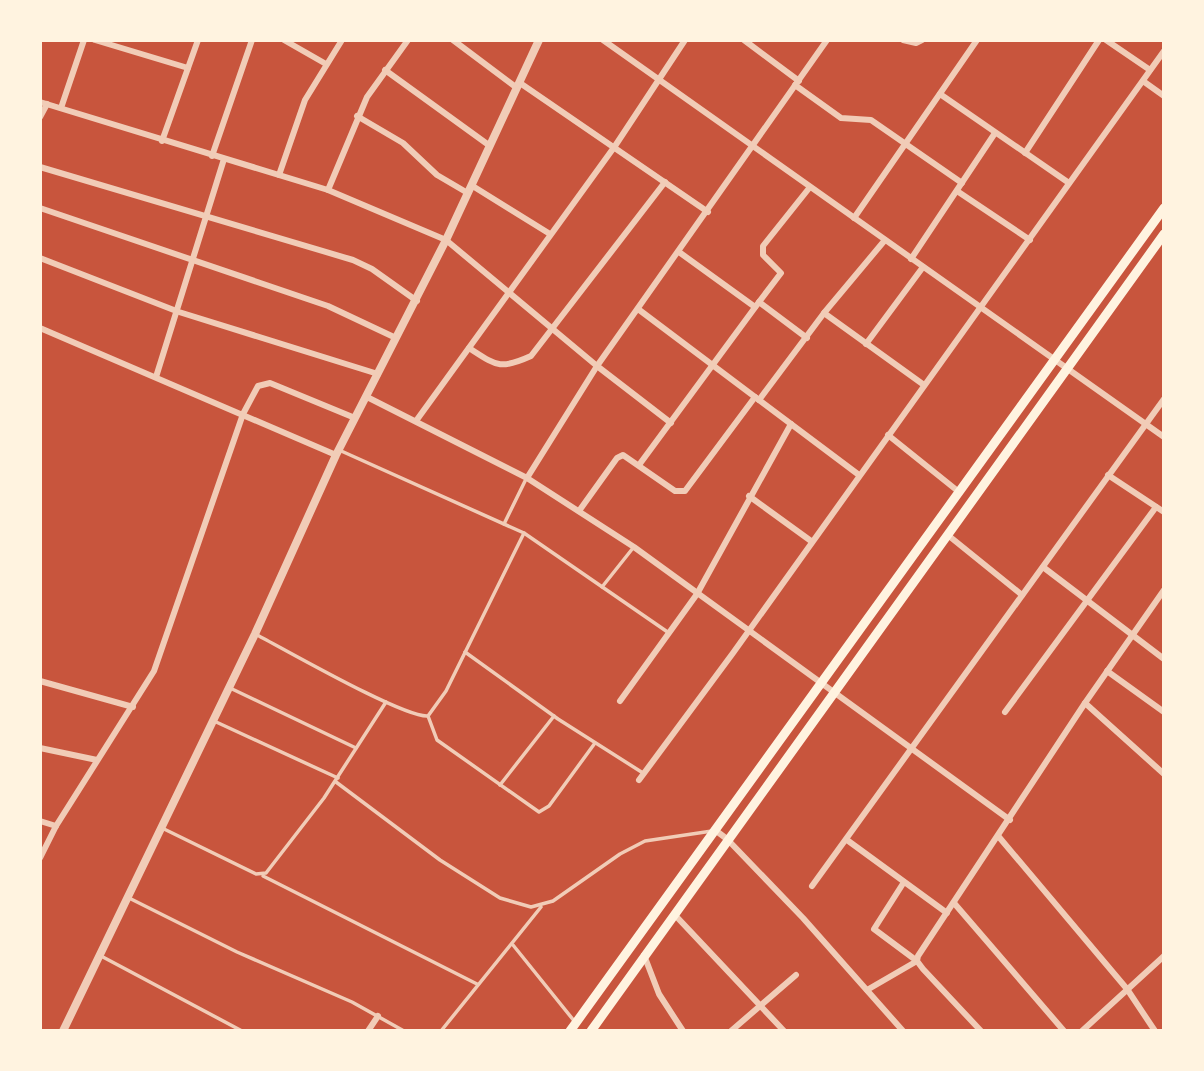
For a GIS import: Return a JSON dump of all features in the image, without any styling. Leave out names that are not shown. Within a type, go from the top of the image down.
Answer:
[{"type":"main road","points":[[573,1027],[1164,208]]},
{"type":"main road","points":[[593,1030],[727,839],[949,536],[1164,234]]},
{"type":"street","points":[[61,108],[84,40]]},
{"type":"street","points":[[95,40],[188,68]]},
{"type":"street","points":[[162,141],[198,40]]},
{"type":"street","points":[[212,156],[252,40]]},
{"type":"street","points":[[284,40],[326,64]]},
{"type":"street","points":[[279,175],[305,100],[342,40]]},
{"type":"street","points":[[328,190],[357,116],[408,40]]},
{"type":"street","points":[[453,40],[615,146],[708,212]]},
{"type":"street","points":[[63,1031],[255,634],[338,453],[417,301],[539,40]]},
{"type":"street","points":[[603,40],[1164,437]]},
{"type":"street","points":[[416,421],[615,146],[685,40]]},
{"type":"street","points":[[744,40],[841,118],[871,120],[962,183]]},
{"type":"street","points":[[903,40],[916,43],[922,40]]},
{"type":"street","points":[[854,218],[977,40]]},
{"type":"street","points":[[1025,153],[1099,40]]},
{"type":"street","points":[[1106,40],[1150,70]]},
{"type":"street","points":[[527,478],[597,366],[754,147],[826,41]]},
{"type":"street","points":[[641,777],[1164,51]]},
{"type":"street","points":[[386,70],[490,146]]},
{"type":"street","points":[[1143,81],[1164,96]]},
{"type":"street","points":[[940,93],[1069,183]]},
{"type":"street","points":[[40,117],[44,103],[61,108],[328,190],[446,240],[597,366],[671,423]]},
{"type":"street","points":[[357,116],[403,143],[437,175],[469,188],[550,234]]},
{"type":"street","points":[[911,259],[995,133]]},
{"type":"street","points":[[156,377],[179,312],[224,159]]},
{"type":"street","points":[[40,167],[206,219],[353,260],[372,269],[417,301]]},
{"type":"street","points":[[469,348],[494,365],[506,367],[531,356],[555,329],[665,182]]},
{"type":"street","points":[[639,465],[781,273],[763,255],[762,248],[810,187]]},
{"type":"street","points":[[957,191],[1030,240]]},
{"type":"street","points":[[40,208],[328,306],[396,338]]},
{"type":"street","points":[[579,511],[620,456],[627,456],[676,491],[685,491],[884,240]]},
{"type":"street","points":[[679,251],[807,338]]},
{"type":"street","points":[[40,258],[179,312],[379,374]]},
{"type":"street","points":[[866,344],[923,267]]},
{"type":"street","points":[[638,309],[859,475]]},
{"type":"street","points":[[824,313],[924,385]]},
{"type":"street","points":[[40,328],[338,453]]},
{"type":"street","points":[[40,858],[56,826],[154,671],[243,414],[258,386],[270,383],[355,418]]},
{"type":"street","points":[[367,397],[527,478],[634,547],[1010,820]]},
{"type":"street","points":[[812,886],[1164,399]]},
{"type":"street","points":[[620,701],[698,594],[726,546],[749,496],[791,424]]},
{"type":"street","points":[[888,435],[959,492]]},
{"type":"street","points":[[1108,475],[1164,512]]},
{"type":"street","points":[[749,496],[811,541]]},
{"type":"street","points":[[1005,712],[1156,507]]},
{"type":"street","points":[[949,536],[1022,595]]},
{"type":"street","points":[[1043,566],[1164,659]]},
{"type":"street","points":[[867,990],[917,961],[1085,703],[1164,590]]},
{"type":"street","points":[[1107,671],[1164,712]]},
{"type":"street","points":[[40,681],[133,707]]},
{"type":"street","points":[[1085,703],[1164,774]]},
{"type":"street","points":[[40,748],[97,760]]},
{"type":"street","points":[[40,821],[56,826]]},
{"type":"street","points":[[715,830],[727,839],[903,1031]]},
{"type":"street","points":[[999,837],[1127,989],[1155,1031]]},
{"type":"street","points":[[847,840],[947,913]]},
{"type":"street","points":[[904,882],[874,929],[917,961],[981,1031]]},
{"type":"street","points":[[954,903],[1064,1031]]},
{"type":"street","points":[[674,914],[763,1005],[784,1031]]},
{"type":"street","points":[[644,955],[659,994],[683,1031]]},
{"type":"street","points":[[1082,1031],[1164,956]]},
{"type":"street","points":[[731,1031],[796,975]]},
{"type":"street","points":[[368,1031],[378,1016]]},
{"type":"lane","points":[[338,453],[524,533],[669,633]]},
{"type":"lane","points":[[504,524],[527,478]]},
{"type":"lane","points":[[255,634],[386,702],[418,716],[428,716],[437,707],[524,533]]},
{"type":"lane","points":[[602,587],[634,547]]},
{"type":"lane","points":[[465,652],[641,777]]},
{"type":"lane","points":[[228,687],[356,748]]},
{"type":"lane","points":[[261,875],[274,864],[337,780],[386,702]]},
{"type":"lane","points":[[428,716],[437,740],[531,809],[543,811],[595,743]]},
{"type":"lane","points":[[500,785],[554,716]]},
{"type":"lane","points":[[212,720],[337,780],[440,860],[500,898],[520,906],[542,905]]},
{"type":"lane","points":[[161,827],[477,984]]},
{"type":"lane","points":[[441,1031],[477,984],[513,945],[542,905],[645,841],[715,830]]},
{"type":"lane","points":[[127,897],[237,952],[378,1016],[404,1031]]},
{"type":"lane","points":[[513,945],[573,1027]]},
{"type":"lane","points":[[99,955],[242,1031]]}]
